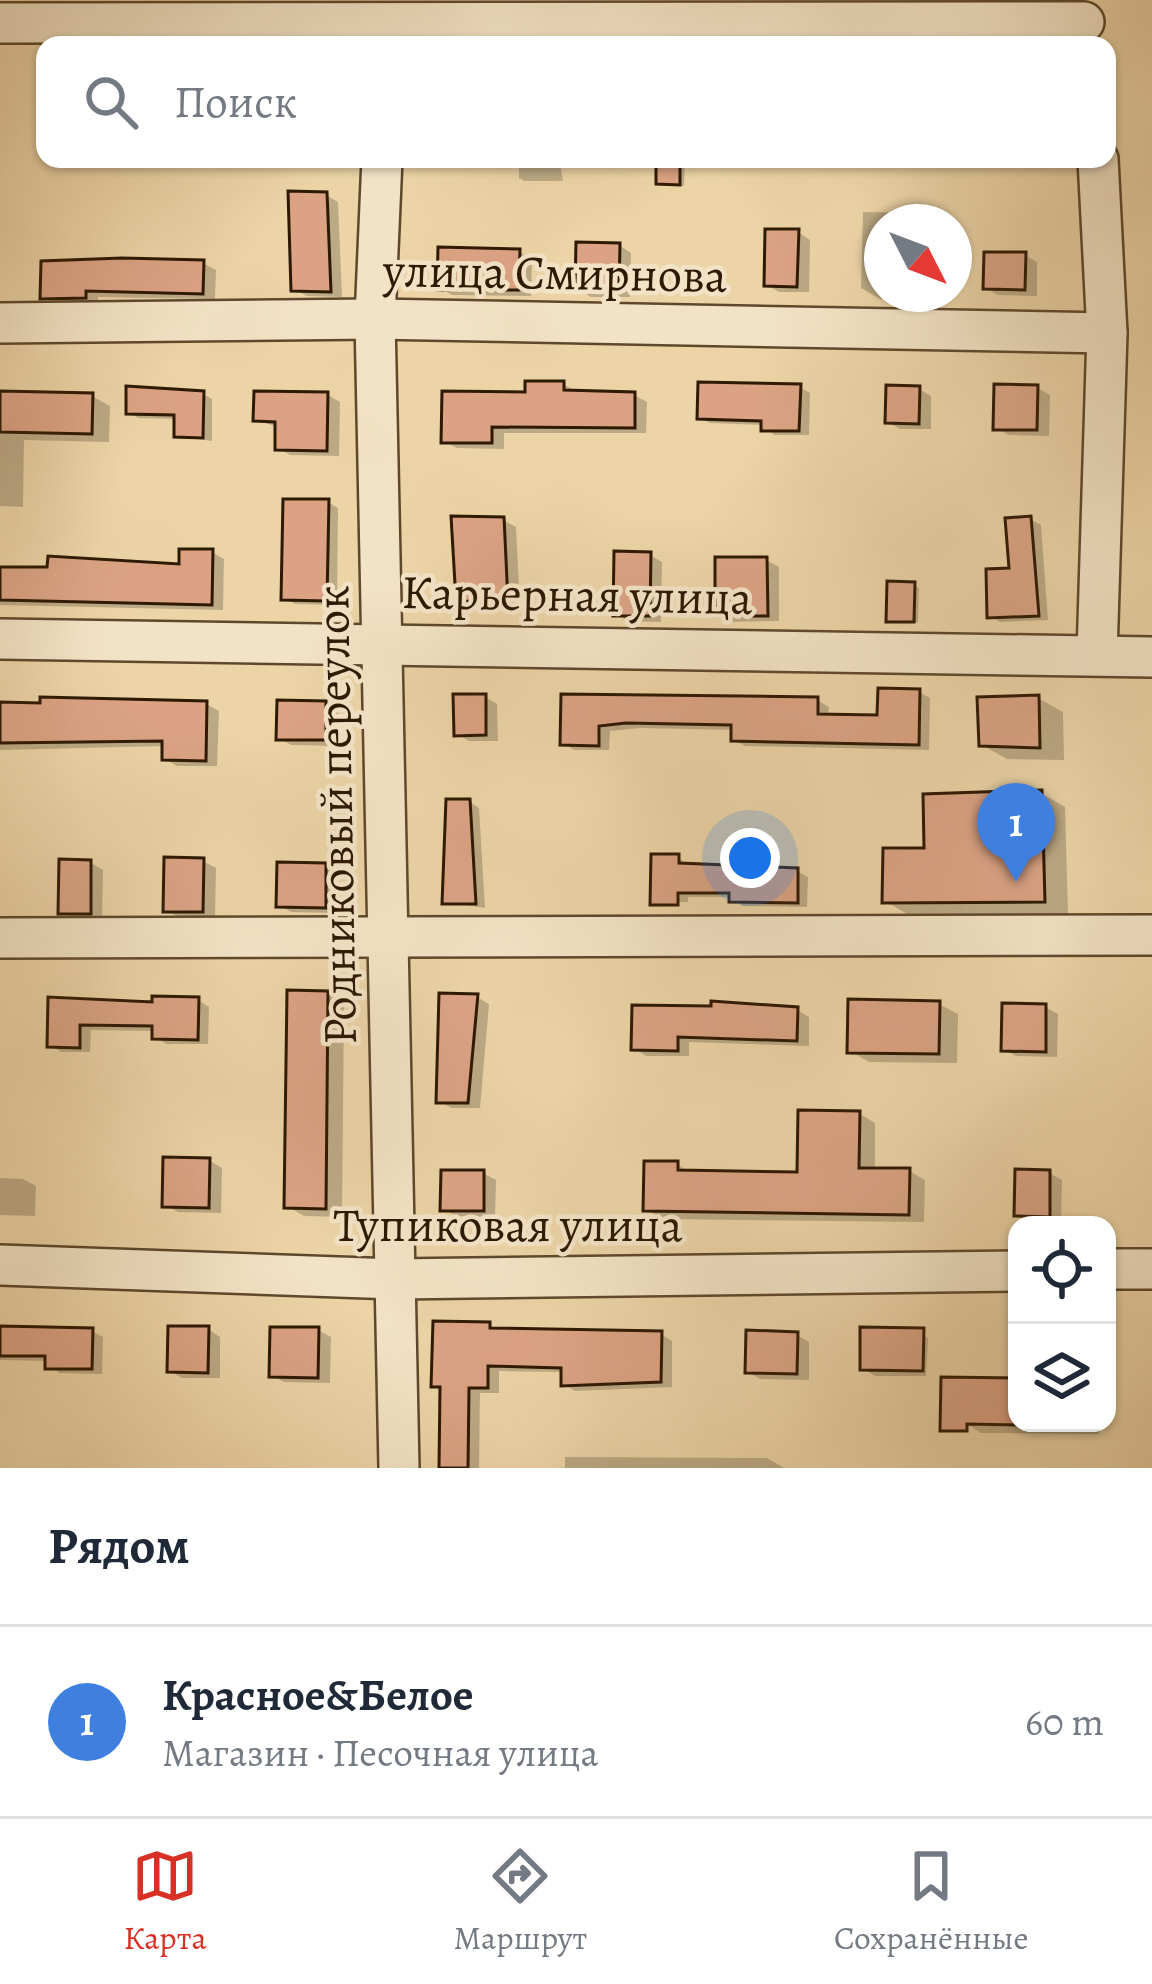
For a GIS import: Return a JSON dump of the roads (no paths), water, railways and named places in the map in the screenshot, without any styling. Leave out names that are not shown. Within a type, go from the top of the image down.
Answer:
[{"type":"street","points":[[0,23],[1084,22]]},
{"type":"street","name":"Родниковый переулок","points":[[382,168],[375,319],[399,1468]]},
{"type":"street","points":[[1097,655],[1107,333],[1098,168]]},
{"type":"street","name":"улица Смирнова","points":[[0,323],[375,319],[1107,333]]},
{"type":"street","name":"Карьерная улица","points":[[0,639],[1152,657]]},
{"type":"street","points":[[0,938],[1152,935]]},
{"type":"street","name":"Тупиковая улица","points":[[0,1265],[395,1279],[1008,1270]]},
{"type":"street","points":[[1116,1269],[1152,1269]]},
{"type":"place","name":"Красное&Белое","points":[[1016,882]]}]
